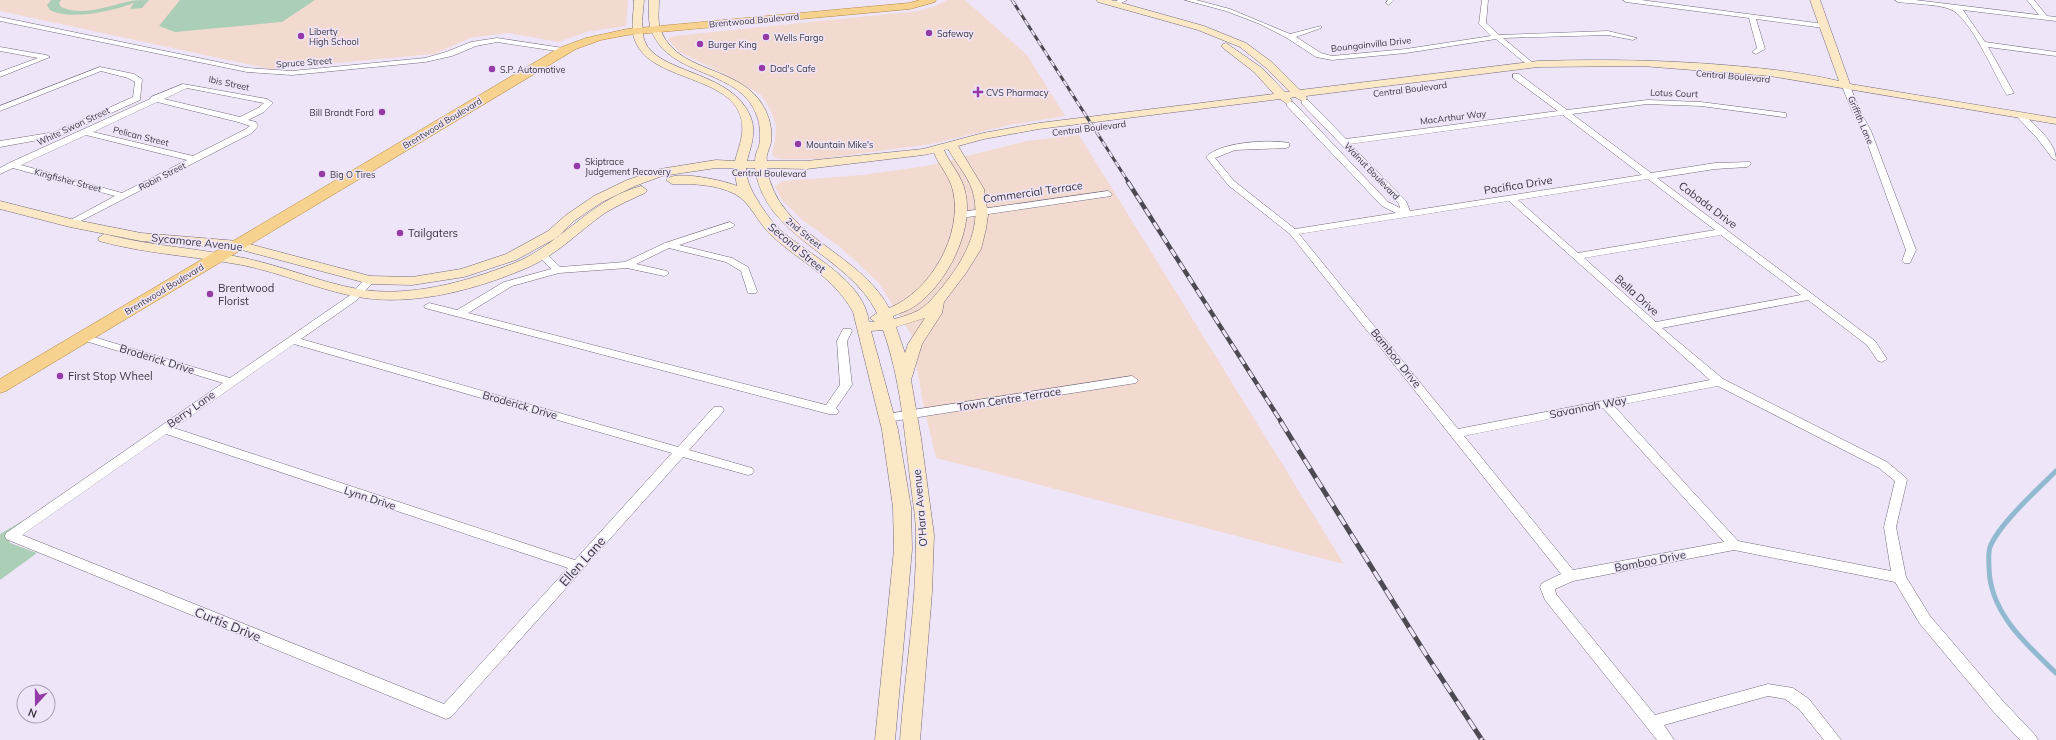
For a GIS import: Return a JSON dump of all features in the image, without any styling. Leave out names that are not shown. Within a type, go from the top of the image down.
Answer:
[{"type":"main road","name":"Brentwood Boulevard","points":[[0,387],[563,50],[597,37],[637,31],[910,6],[931,0]]},
{"type":"street","points":[[639,0],[637,31],[647,54],[660,63],[713,84],[736,102],[743,113],[749,135],[742,168]]},
{"type":"street","name":"2nd Street","points":[[654,0],[656,29],[664,47],[674,56],[729,79],[747,92],[756,102],[764,121],[766,132],[765,143],[760,157],[762,169],[768,195],[782,215],[851,270],[871,292],[887,320]]},
{"type":"street","name":"Walnut Boulevard","points":[[1089,0],[1096,5],[1181,29],[1217,42],[1240,56],[1258,70],[1385,204],[1406,215]]},
{"type":"street","name":"Walnut Boulevard","points":[[1101,0],[1120,2],[1201,28],[1243,45],[1269,65],[1403,203],[1406,215]]},
{"type":"street","name":"Boungainvilla Drive","points":[[1188,0],[1242,15],[1290,36],[1319,55],[1336,58],[1406,51],[1496,37],[1608,33],[1633,38]]},
{"type":"street","points":[[1485,0],[1482,24],[1530,65]]},
{"type":"street","points":[[1626,0],[1824,26]]},
{"type":"street","name":"Griffith Lane","points":[[1815,0],[1846,86],[1856,111],[1867,131],[1882,178],[1911,250],[1907,262]]},
{"type":"street","points":[[1898,0],[2056,19]]},
{"type":"street","points":[[1940,0],[1960,12],[1983,44],[2010,93]]},
{"type":"street","points":[[2030,0],[2045,18]]},
{"type":"street","points":[[1752,16],[1761,49],[1756,52]]},
{"type":"street","name":"Spruce Street","points":[[0,19],[247,70],[272,73],[292,73],[425,60],[449,54],[474,44],[497,40],[563,50]]},
{"type":"street","points":[[1290,36],[1319,27]]},
{"type":"street","points":[[1983,44],[2056,54]]},
{"type":"street","points":[[0,49],[46,57],[0,75]]},
{"type":"street","name":"Central Boulevard","points":[[1286,100],[1297,94],[1530,65],[1591,62],[1667,64],[1768,72],[1823,80],[1846,86],[2056,121]]},
{"type":"street","points":[[0,108],[6,108],[100,68],[131,76],[139,81],[137,98],[57,134],[0,144]]},
{"type":"street","name":"Central Boulevard","points":[[370,280],[385,282],[437,278],[490,266],[538,244],[588,205],[631,183],[660,173],[716,164],[762,169],[939,152],[1004,132],[1039,126],[1286,100],[1305,102],[1516,76],[1585,70],[1641,70],[1700,73],[1825,87],[1846,86]]},
{"type":"street","name":"Cabada Drive","points":[[1516,76],[1871,343],[1882,359]]},
{"type":"street","name":"Ibis Street","points":[[154,99],[180,87],[193,86],[266,101],[269,103],[261,110],[241,120]]},
{"type":"street","points":[[154,99],[241,120]]},
{"type":"street","name":"White Swan Street","points":[[0,170],[154,99]]},
{"type":"street","name":"Lotus Court","points":[[1564,112],[1658,102],[1721,106],[1783,115]]},
{"type":"street","name":"MacArthur Way","points":[[1344,142],[1564,112]]},
{"type":"street","points":[[2021,116],[2040,136],[2056,157]]},
{"type":"street","name":"Robin Street","points":[[70,224],[253,128],[253,124],[241,120]]},
{"type":"street","name":"Pelican Street","points":[[84,132],[194,159]]},
{"type":"street","name":"Bamboo Drive","points":[[1286,145],[1267,144],[1222,151],[1210,157],[1231,183],[1293,232],[1457,433],[1570,576],[1734,545],[1899,578]]},
{"type":"street","points":[[863,327],[925,312],[938,300],[974,249],[980,227],[982,212],[980,194],[954,148]]},
{"type":"street","points":[[887,320],[912,302],[941,269],[956,243],[961,215],[959,190],[939,152]]},
{"type":"street","name":"Pacifica Drive","points":[[1293,232],[1714,166],[1747,164]]},
{"type":"street","name":"Kingfisher Street","points":[[12,165],[124,196]]},
{"type":"street","name":"Central Boulevard","points":[[360,292],[406,294],[450,288],[490,277],[526,263],[558,245],[597,214],[624,198],[672,180],[742,168]]},
{"type":"street","name":"Second Street","points":[[742,168],[741,179],[750,198],[765,220],[830,274],[846,291],[860,312],[863,327]]},
{"type":"street","points":[[672,180],[705,180],[719,183],[734,188],[750,198]]},
{"type":"street","name":"Commercial Terrace","points":[[961,215],[1108,194]]},
{"type":"street","name":"Bella Drive","points":[[1512,198],[1654,326],[1720,382],[1883,465],[1901,480],[1890,527],[1899,578]]},
{"type":"street","name":"Sycamore Avenue","points":[[0,205],[70,224],[141,237],[238,244],[370,280]]},
{"type":"street","name":"Sycamore Avenue","points":[[70,224],[98,236],[129,246],[242,261],[360,292]]},
{"type":"street","points":[[627,265],[668,245],[730,224]]},
{"type":"street","points":[[1577,256],[1723,232]]},
{"type":"street","points":[[668,245],[729,260],[745,269],[752,291]]},
{"type":"street","points":[[542,254],[558,270]]},
{"type":"street","points":[[460,313],[508,284],[558,270],[627,265],[664,273]]},
{"type":"street","name":"Berry Lane","points":[[11,536],[360,292],[370,280]]},
{"type":"street","points":[[1654,326],[1809,296]]},
{"type":"street","points":[[903,382],[915,344],[935,313],[938,300]]},
{"type":"street","points":[[429,306],[831,411],[846,385],[842,341],[847,330]]},
{"type":"street","name":"O'Hara Avenue","points":[[887,320],[910,415],[925,541],[910,740]]},
{"type":"street","name":"O'Hara Avenue","points":[[863,327],[887,418],[900,492],[903,527],[896,636],[885,740]]},
{"type":"street","name":"Broderick Drive","points":[[83,337],[231,382]]},
{"type":"street","name":"Broderick Drive","points":[[292,340],[748,470]]},
{"type":"street","name":"Town Centre Terrace","points":[[887,418],[1132,380]]},
{"type":"street","name":"Savannah Way","points":[[1457,433],[1720,382]]},
{"type":"street","points":[[1606,404],[1734,545]]},
{"type":"street","name":"Ellen Lane","points":[[446,712],[718,410]]},
{"type":"street","name":"Lynn Drive","points":[[162,429],[577,566]]},
{"type":"street","name":"Curtis Drive","points":[[11,536],[446,712]]},
{"type":"street","points":[[1570,576],[1547,587],[1550,596],[1666,740]]},
{"type":"street","points":[[1899,578],[1925,620],[1997,705],[2030,740]]},
{"type":"street","points":[[1652,722],[1768,690],[1788,693],[1804,704],[1833,740]]},
{"type":"shaded area","name":"Liberty High School","points":[[0,0],[628,0],[626,26],[586,32],[559,42],[508,33],[470,38],[434,54],[270,69],[0,11]]},
{"type":"shaded area","points":[[947,0],[965,0],[1027,55],[1065,116],[1009,125],[932,144],[819,159],[780,159],[774,157],[772,154],[776,126],[771,111],[761,95],[732,78],[678,51],[668,39],[674,36],[918,11],[935,6]]},
{"type":"shaded area","points":[[1079,135],[1344,564],[936,458],[923,404],[911,334],[878,282],[840,247],[802,220],[781,199],[775,186],[783,181],[862,175],[926,166],[1026,141]]},
{"type":"green space","points":[[51,0],[61,0],[59,3],[61,7],[69,10],[87,11],[130,1],[149,0],[142,8],[130,9],[134,3],[103,12],[69,15],[50,10],[47,5]]},
{"type":"green space","points":[[180,0],[315,0],[282,22],[175,32],[159,26]]},
{"type":"green space","points":[[36,513],[7,537],[10,543],[37,553],[0,580],[0,534]]},
{"type":"waterway","points":[[2056,471],[2010,518],[1995,538],[1989,552],[1991,584],[2003,613],[2022,639],[2056,673]]},
{"type":"railway","points":[[1012,0],[1129,183]]},
{"type":"railway","points":[[1128,182],[1282,423]]},
{"type":"railway","points":[[1281,422],[1425,653],[1482,740]]},
{"type":"place","name":"Safeway","points":[[929,33]]},
{"type":"place","name":"Liberty High School","points":[[301,36]]},
{"type":"place","name":"Wells Fargo","points":[[766,37]]},
{"type":"place","name":"Burger King","points":[[700,44]]},
{"type":"place","name":"Dad's Cafe","points":[[762,68]]},
{"type":"place","name":"S.P. Automotive","points":[[492,69]]},
{"type":"place","name":"CVS Pharmacy","points":[[978,92]]},
{"type":"place","name":"Bill Brandt Ford","points":[[382,112]]},
{"type":"place","name":"Mountain Mike's","points":[[798,144]]},
{"type":"place","name":"Skiptrace Judgement Recovery","points":[[577,166]]},
{"type":"place","name":"Big O Tires","points":[[322,174]]},
{"type":"place","name":"Tailgaters","points":[[400,233]]},
{"type":"place","name":"Brentwood Florist","points":[[210,294]]},
{"type":"place","name":"First Stop Wheel","points":[[60,376]]}]
